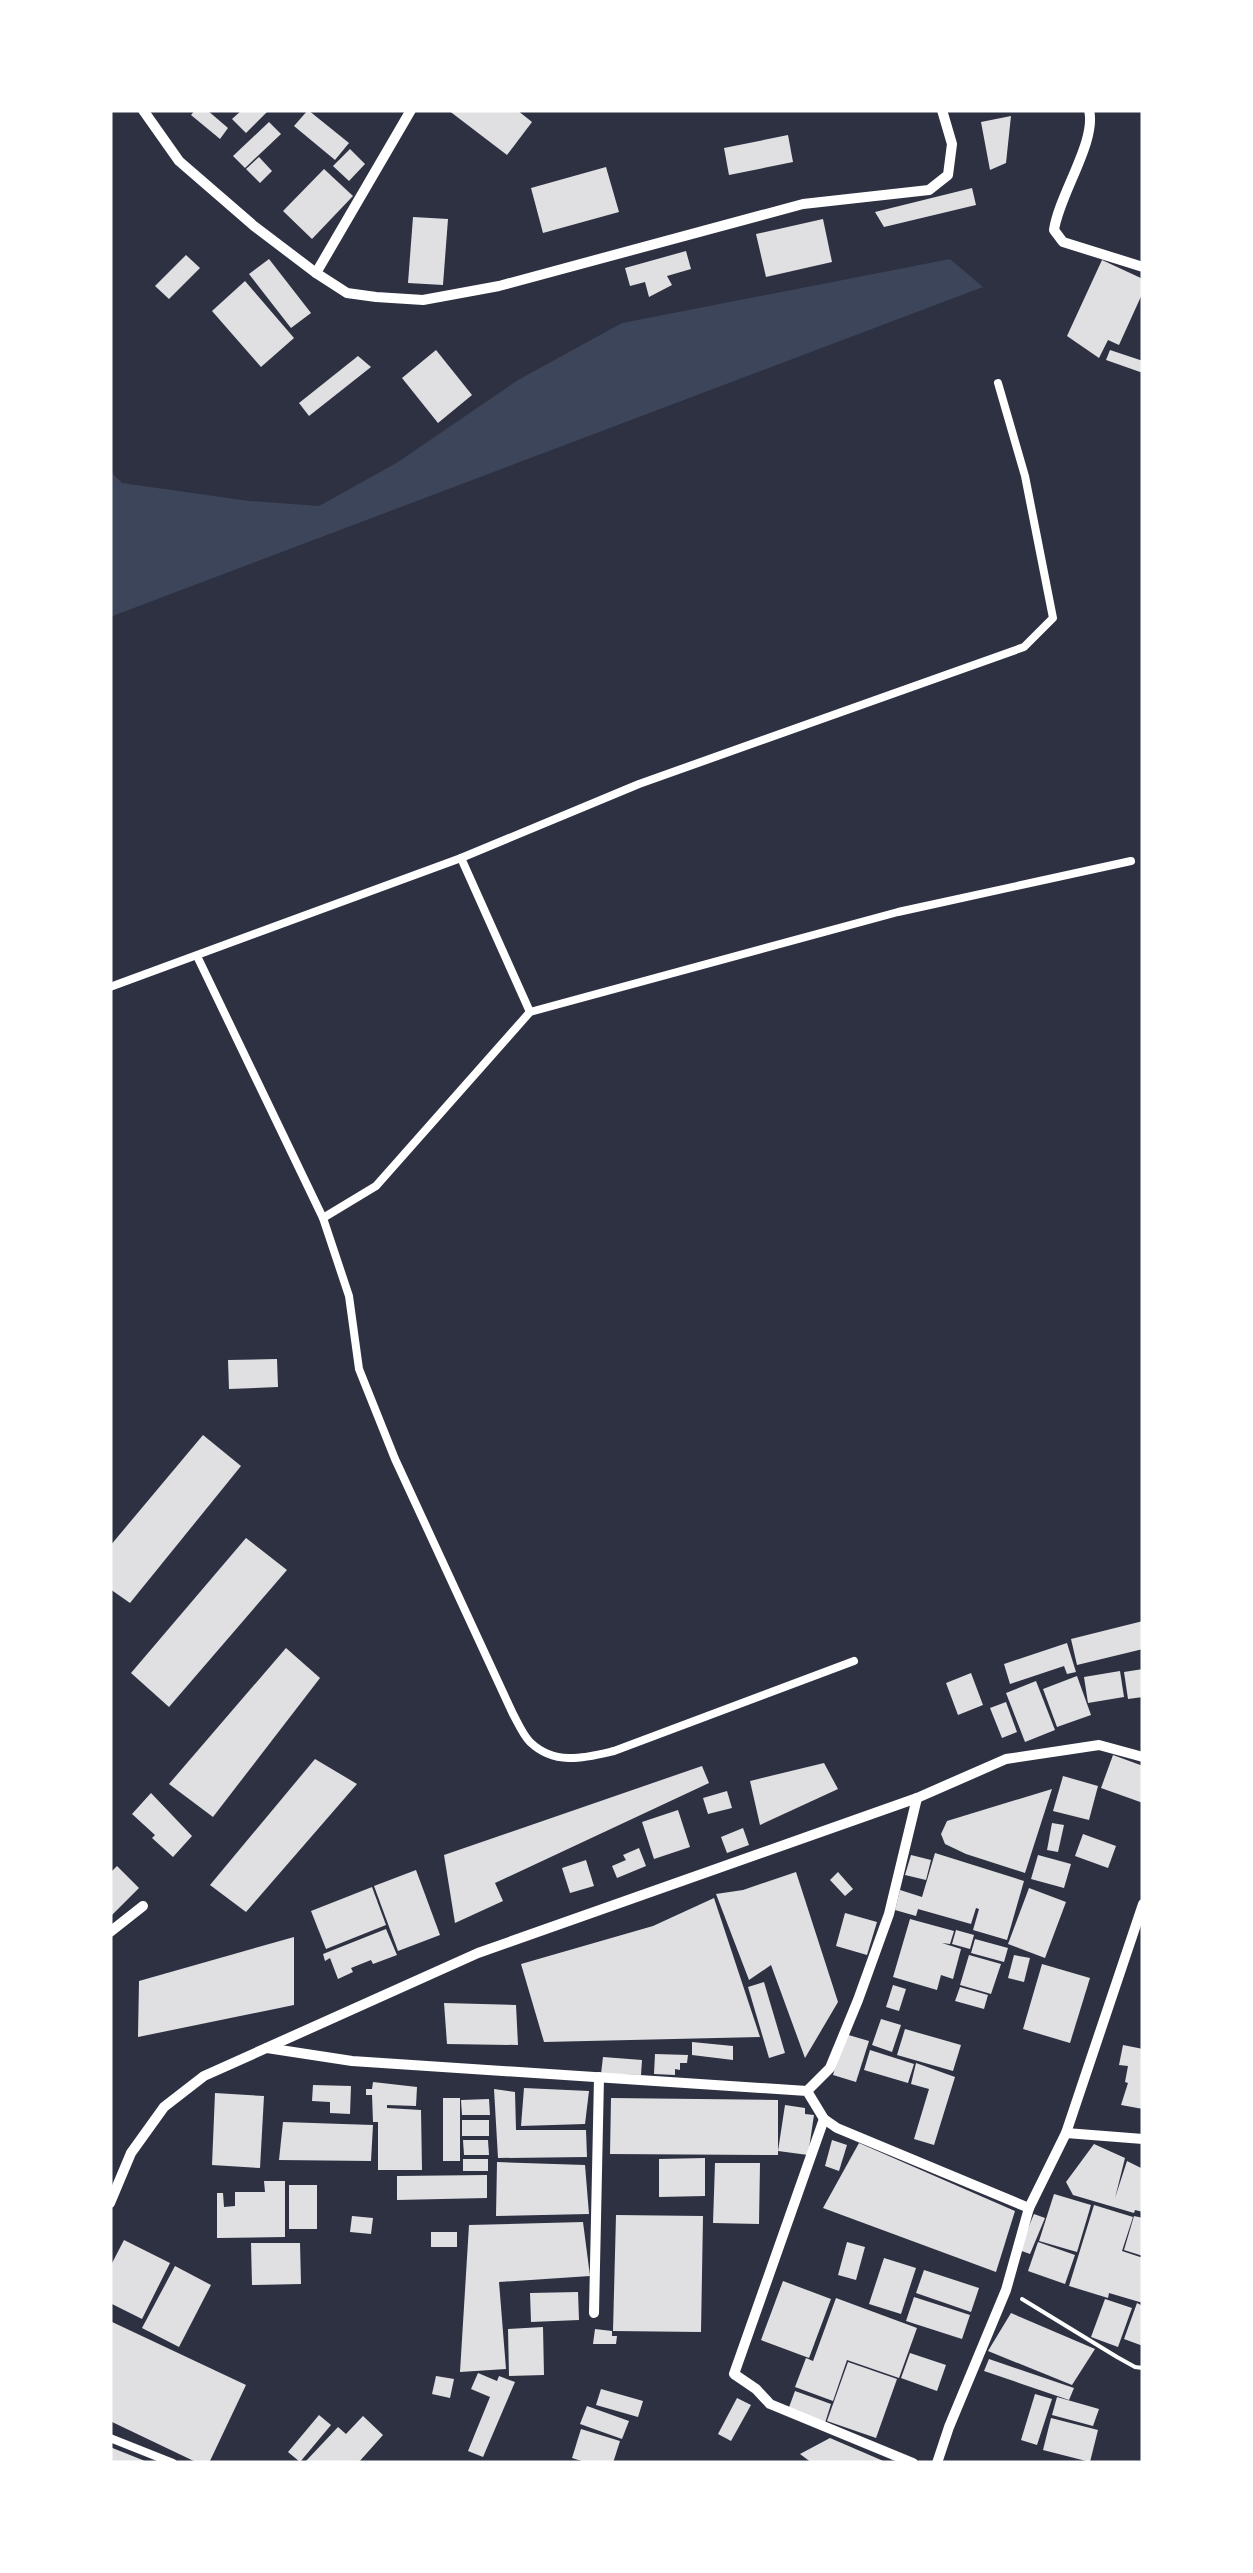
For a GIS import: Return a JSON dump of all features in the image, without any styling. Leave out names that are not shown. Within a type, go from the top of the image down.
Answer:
[{"type":"street","points":[[142,110],[180,161],[254,226],[316,273],[347,292],[423,300],[498,286],[802,204],[929,190],[948,174],[952,144],[942,110]]},
{"type":"street","points":[[316,273],[411,110]]},
{"type":"street","points":[[1089,110],[1085,145],[1056,212],[1054,230],[1064,242],[1143,267]]},
{"type":"street","points":[[110,2203],[131,2153],[164,2107],[204,2076],[478,1953],[917,1798],[1006,1759],[1100,1745],[1143,1756]]},
{"type":"street","points":[[263,2048],[352,2061],[808,2090],[830,2068],[858,2000],[889,1914],[917,1798]]},
{"type":"street","points":[[937,2463],[1006,2290],[1029,2208],[1066,2133],[1143,1904]]},
{"type":"street","points":[[110,1932],[143,1906]]},
{"type":"street","points":[[594,2313],[598,2077]]},
{"type":"street","points":[[808,2090],[824,2119],[837,2128],[1029,2208]]},
{"type":"street","points":[[824,2119],[734,2374],[770,2404],[913,2463]]},
{"type":"street","points":[[1066,2133],[1143,2139]]},
{"type":"lane","points":[[110,987],[461,858],[638,784],[1024,647],[1053,618],[1026,476],[998,383]]},
{"type":"lane","points":[[461,858],[530,1012]]},
{"type":"lane","points":[[323,1218],[376,1186],[530,1012],[898,912],[1131,861]]},
{"type":"lane","points":[[197,956],[323,1218],[349,1296],[359,1369],[403,1476],[529,1741],[555,1758],[614,1751],[854,1662]]},
{"type":"lane","points":[[110,2438],[173,2463]]},
{"type":"path","points":[[1006,2290],[1117,2358],[1143,2368]]},
{"type":"shaded area","points":[[950,259],[983,287],[110,617],[110,471],[122,483],[249,501],[319,506],[398,462],[518,380],[622,323]]},
{"type":"building","points":[[195,110],[207,110],[228,128],[220,139],[191,115]]},
{"type":"building","points":[[242,110],[269,110],[246,133],[232,119]]},
{"type":"building","points":[[308,110],[349,143],[335,160],[294,126]]},
{"type":"building","points":[[448,110],[517,110],[532,122],[507,155]]},
{"type":"building","points":[[1011,116],[1006,163],[990,170],[981,122]]},
{"type":"building","points":[[269,122],[281,134],[245,168],[233,156]]},
{"type":"building","points":[[788,135],[793,162],[729,175],[724,148]]},
{"type":"building","points":[[350,149],[365,164],[349,181],[333,166]]},
{"type":"building","points":[[259,157],[272,171],[260,183],[246,169]]},
{"type":"building","points":[[606,167],[619,212],[543,233],[531,188]]},
{"type":"building","points":[[324,169],[353,196],[312,239],[283,211]]},
{"type":"building","points":[[972,188],[976,205],[884,227],[875,212]]},
{"type":"building","points":[[413,217],[448,219],[443,285],[408,283]]},
{"type":"building","points":[[823,219],[832,262],[766,277],[756,234]]},
{"type":"building","points":[[686,251],[691,269],[667,276],[672,285],[649,297],[645,282],[630,286],[625,268]]},
{"type":"building","points":[[186,255],[200,268],[169,299],[155,286]]},
{"type":"building","points":[[269,259],[311,313],[291,328],[249,274]]},
{"type":"building","points":[[1102,260],[1143,279],[1143,292],[1119,345],[1108,340],[1099,358],[1067,336]]},
{"type":"building","points":[[245,281],[294,338],[261,367],[212,311]]},
{"type":"building","points":[[436,350],[472,395],[438,423],[402,378]]},
{"type":"building","points":[[1110,350],[1143,361],[1143,373],[1106,360]]},
{"type":"building","points":[[358,356],[371,367],[309,416],[299,403]]},
{"type":"building","points":[[277,1359],[278,1387],[229,1389],[228,1360]]},
{"type":"building","points":[[203,1435],[241,1466],[130,1603],[110,1589],[110,1546]]},
{"type":"building","points":[[246,1538],[287,1570],[169,1707],[131,1673]]},
{"type":"building","points":[[1143,1621],[1143,1649],[1077,1665],[1071,1639]]},
{"type":"building","points":[[1067,1643],[1076,1672],[1067,1674],[1064,1666],[1010,1684],[1004,1664]]},
{"type":"building","points":[[286,1648],[320,1678],[213,1817],[169,1784]]},
{"type":"building","points":[[1143,1669],[1143,1697],[1128,1699],[1124,1672]]},
{"type":"building","points":[[1120,1671],[1124,1697],[1088,1703],[1084,1677]]},
{"type":"building","points":[[971,1673],[983,1705],[958,1715],[946,1683]]},
{"type":"building","points":[[1077,1676],[1091,1715],[1057,1727],[1043,1689]]},
{"type":"building","points":[[1036,1681],[1055,1730],[1025,1742],[1006,1693]]},
{"type":"building","points":[[1006,1702],[1017,1732],[1002,1738],[990,1708]]},
{"type":"building","points":[[1113,1755],[1143,1766],[1143,1803],[1101,1788]]},
{"type":"building","points":[[315,1759],[357,1784],[246,1912],[210,1885]]},
{"type":"building","points":[[824,1763],[838,1789],[760,1825],[750,1781]]},
{"type":"building","points":[[702,1766],[709,1783],[495,1883],[503,1901],[455,1923],[444,1855]]},
{"type":"building","points":[[1063,1776],[1098,1786],[1089,1820],[1053,1811]]},
{"type":"building","points":[[1052,1789],[1025,1873],[945,1844],[941,1834],[947,1821]]},
{"type":"building","points":[[727,1791],[732,1808],[708,1814],[703,1798]]},
{"type":"building","points":[[151,1793],[192,1836],[173,1857],[132,1814]]},
{"type":"building","points":[[678,1810],[690,1847],[654,1859],[642,1822]]},
{"type":"building","points":[[1052,1823],[1064,1825],[1058,1852],[1047,1850]]},
{"type":"building","points":[[743,1828],[749,1845],[727,1853],[721,1837]]},
{"type":"building","points":[[1083,1834],[1116,1846],[1108,1868],[1075,1856]]},
{"type":"building","points":[[639,1848],[646,1866],[617,1878],[612,1866],[626,1860],[623,1855]]},
{"type":"building","points":[[935,1853],[1024,1881],[1007,1940],[973,1930],[979,1909],[976,1908],[971,1924],[918,1909],[916,1916],[895,1910],[900,1890],[922,1897]]},
{"type":"building","points":[[911,1855],[931,1860],[926,1880],[905,1875]]},
{"type":"building","points":[[1038,1855],[1071,1864],[1064,1888],[1031,1879]]},
{"type":"building","points":[[586,1860],[594,1886],[570,1893],[562,1868]]},
{"type":"building","points":[[117,1866],[139,1888],[110,1917],[110,1873]]},
{"type":"building","points":[[416,1870],[440,1935],[398,1951],[374,1886]]},
{"type":"building","points":[[796,1872],[838,2002],[805,2058],[771,1965],[749,1980],[716,1894],[743,1890]]},
{"type":"building","points":[[838,1872],[853,1889],[845,1896],[830,1880]]},
{"type":"building","points":[[372,1887],[386,1925],[326,1949],[311,1911]]},
{"type":"building","points":[[1029,1888],[1066,1902],[1045,1958],[1008,1944]]},
{"type":"building","points":[[714,1898],[760,2037],[544,2042],[521,1964],[653,1926]]},
{"type":"building","points":[[845,1913],[877,1922],[867,1955],[836,1946]]},
{"type":"building","points":[[910,1919],[954,1931],[950,1944],[942,1943],[961,1949],[953,1979],[941,1975],[937,1990],[893,1977]]},
{"type":"building","points":[[386,1929],[397,1955],[351,1968],[353,1972],[338,1979],[330,1958],[325,1961],[323,1954]]},
{"type":"building","points":[[956,1930],[974,1935],[970,1949],[952,1944]]},
{"type":"building","points":[[294,1937],[294,2005],[138,2037],[139,1981]]},
{"type":"building","points":[[975,1939],[1008,1948],[1004,1962],[971,1953]]},
{"type":"building","points":[[969,1955],[1001,1964],[991,1994],[960,1985]]},
{"type":"building","points":[[1014,1955],[1030,1958],[1024,1982],[1008,1978]]},
{"type":"building","points":[[1042,1964],[1090,1978],[1070,2043],[1023,2029]]},
{"type":"building","points":[[764,1982],[785,2053],[769,2058],[748,1987]]},
{"type":"building","points":[[893,1985],[906,1989],[899,2011],[886,2007]]},
{"type":"building","points":[[960,1987],[988,1995],[984,2009],[955,2001]]},
{"type":"building","points":[[444,2003],[516,2005],[518,2045],[447,2044]]},
{"type":"building","points":[[881,2019],[901,2025],[892,2052],[872,2045]]},
{"type":"building","points":[[905,2029],[961,2045],[953,2071],[897,2055]]},
{"type":"building","points":[[845,2034],[869,2041],[856,2082],[833,2075]]},
{"type":"building","points":[[692,2042],[733,2046],[733,2060],[692,2055]]},
{"type":"building","points":[[1123,2045],[1143,2049],[1143,2109],[1121,2105],[1128,2083],[1128,2066],[1119,2065]]},
{"type":"building","points":[[870,2050],[914,2064],[908,2083],[864,2070]]},
{"type":"building","points":[[655,2054],[688,2055],[687,2063],[680,2063],[675,2075],[654,2074]]},
{"type":"building","points":[[603,2057],[642,2060],[641,2075],[601,2074]]},
{"type":"building","points":[[916,2063],[955,2077],[934,2145],[914,2139],[929,2089],[911,2084]]},
{"type":"building","points":[[373,2082],[417,2087],[416,2106],[387,2108],[421,2110],[422,2170],[378,2170],[378,2122],[373,2122],[372,2095],[366,2095]]},
{"type":"building","points":[[313,2085],[351,2086],[350,2114],[330,2113],[330,2102],[312,2101]]},
{"type":"building","points":[[524,2088],[589,2091],[585,2124],[521,2126]]},
{"type":"building","points":[[494,2089],[515,2092],[516,2130],[586,2130],[587,2157],[498,2158]]},
{"type":"building","points":[[215,2093],[264,2096],[260,2168],[212,2165]]},
{"type":"building","points":[[443,2098],[460,2098],[460,2161],[443,2161]]},
{"type":"building","points":[[611,2098],[778,2100],[778,2155],[610,2154]]},
{"type":"building","points":[[489,2099],[490,2115],[462,2115],[461,2100]]},
{"type":"building","points":[[785,2105],[805,2108],[805,2114],[814,2115],[808,2155],[778,2151]]},
{"type":"building","points":[[462,2120],[489,2120],[489,2136],[462,2136]]},
{"type":"building","points":[[283,2122],[373,2125],[371,2161],[279,2160]]},
{"type":"building","points":[[463,2140],[488,2140],[489,2155],[464,2155]]},
{"type":"building","points":[[832,2140],[847,2145],[839,2171],[825,2166]]},
{"type":"building","points":[[859,2143],[1015,2211],[996,2272],[823,2208]]},
{"type":"building","points":[[1094,2144],[1125,2158],[1115,2198],[1127,2161],[1143,2169],[1143,2212],[1134,2213],[1073,2195],[1066,2182]]},
{"type":"building","points":[[705,2158],[705,2196],[659,2197],[659,2159]]},
{"type":"building","points":[[463,2159],[488,2159],[488,2171],[463,2171]]},
{"type":"building","points":[[497,2162],[585,2165],[589,2214],[496,2216]]},
{"type":"building","points":[[715,2163],[760,2163],[759,2224],[713,2223]]},
{"type":"building","points":[[487,2175],[487,2198],[397,2200],[397,2176]]},
{"type":"building","points":[[264,2181],[285,2181],[285,2237],[217,2238],[217,2193],[223,2193],[224,2207],[235,2206],[235,2192],[265,2192]]},
{"type":"building","points":[[289,2185],[317,2185],[317,2229],[289,2229]]},
{"type":"building","points":[[1054,2194],[1091,2205],[1077,2252],[1039,2241]]},
{"type":"building","points":[[1094,2205],[1133,2217],[1122,2251],[1143,2258],[1143,2303],[1069,2286]]},
{"type":"building","points":[[1034,2214],[1045,2218],[1030,2254],[1019,2250]]},
{"type":"building","points":[[616,2215],[703,2216],[701,2332],[613,2331]]},
{"type":"building","points":[[352,2216],[373,2218],[371,2234],[350,2232]]},
{"type":"building","points":[[1134,2216],[1143,2218],[1143,2256],[1124,2250]]},
{"type":"building","points":[[583,2222],[590,2276],[499,2282],[506,2369],[460,2372],[469,2225]]},
{"type":"building","points":[[431,2232],[457,2232],[457,2247],[431,2247]]},
{"type":"building","points":[[124,2240],[170,2263],[142,2319],[110,2303],[110,2267]]},
{"type":"building","points":[[847,2242],[865,2247],[856,2280],[838,2275]]},
{"type":"building","points":[[1038,2242],[1075,2255],[1065,2284],[1028,2271]]},
{"type":"building","points":[[251,2243],[300,2243],[301,2284],[252,2285]]},
{"type":"building","points":[[884,2258],[916,2268],[901,2314],[869,2304]]},
{"type":"building","points":[[175,2266],[211,2285],[179,2347],[142,2328]]},
{"type":"building","points":[[924,2270],[979,2288],[971,2312],[916,2293]]},
{"type":"building","points":[[783,2281],[831,2299],[809,2358],[761,2340]]},
{"type":"building","points":[[578,2292],[579,2320],[531,2322],[530,2293]]},
{"type":"building","points":[[914,2297],[970,2315],[962,2339],[906,2321]]},
{"type":"building","points":[[836,2298],[917,2328],[899,2378],[847,2360],[833,2401],[795,2387],[806,2358],[813,2361]]},
{"type":"building","points":[[1105,2299],[1132,2308],[1118,2347],[1091,2337]]},
{"type":"building","points":[[1137,2303],[1143,2306],[1143,2346],[1124,2339]]},
{"type":"building","points":[[1011,2313],[1095,2349],[1072,2385],[988,2351]]},
{"type":"building","points":[[110,2321],[246,2385],[209,2463],[198,2463],[110,2421]]},
{"type":"building","points":[[543,2327],[544,2375],[509,2376],[508,2329]]},
{"type":"building","points":[[595,2329],[612,2331],[612,2336],[617,2336],[616,2344],[593,2344]]},
{"type":"building","points":[[910,2353],[946,2365],[937,2391],[901,2378]]},
{"type":"building","points":[[989,2359],[1074,2388],[1069,2400],[984,2371]]},
{"type":"building","points":[[848,2362],[897,2379],[876,2438],[827,2421]]},
{"type":"building","points":[[478,2373],[497,2381],[499,2376],[515,2382],[483,2457],[468,2451],[490,2397],[471,2389]]},
{"type":"building","points":[[436,2376],[454,2379],[450,2398],[432,2394]]},
{"type":"building","points":[[601,2389],[643,2401],[638,2417],[596,2405]]},
{"type":"building","points":[[795,2391],[831,2404],[825,2423],[788,2410]]},
{"type":"building","points":[[1035,2394],[1052,2399],[1037,2445],[1021,2440]]},
{"type":"building","points":[[1057,2397],[1099,2409],[1093,2426],[1052,2415]]},
{"type":"building","points":[[737,2398],[751,2405],[731,2441],[718,2434]]},
{"type":"building","points":[[587,2406],[629,2421],[622,2439],[580,2424]]},
{"type":"building","points":[[319,2415],[331,2425],[300,2462],[288,2452]]},
{"type":"building","points":[[363,2416],[383,2435],[358,2463],[306,2461],[338,2427],[346,2434]]},
{"type":"building","points":[[1051,2418],[1098,2430],[1090,2462],[1043,2450]]},
{"type":"building","points":[[581,2429],[620,2441],[613,2463],[588,2463],[572,2458]]},
{"type":"building","points":[[830,2438],[888,2463],[812,2463],[800,2454]]},
{"type":"building","points":[[110,2447],[150,2463],[110,2463]]}]
